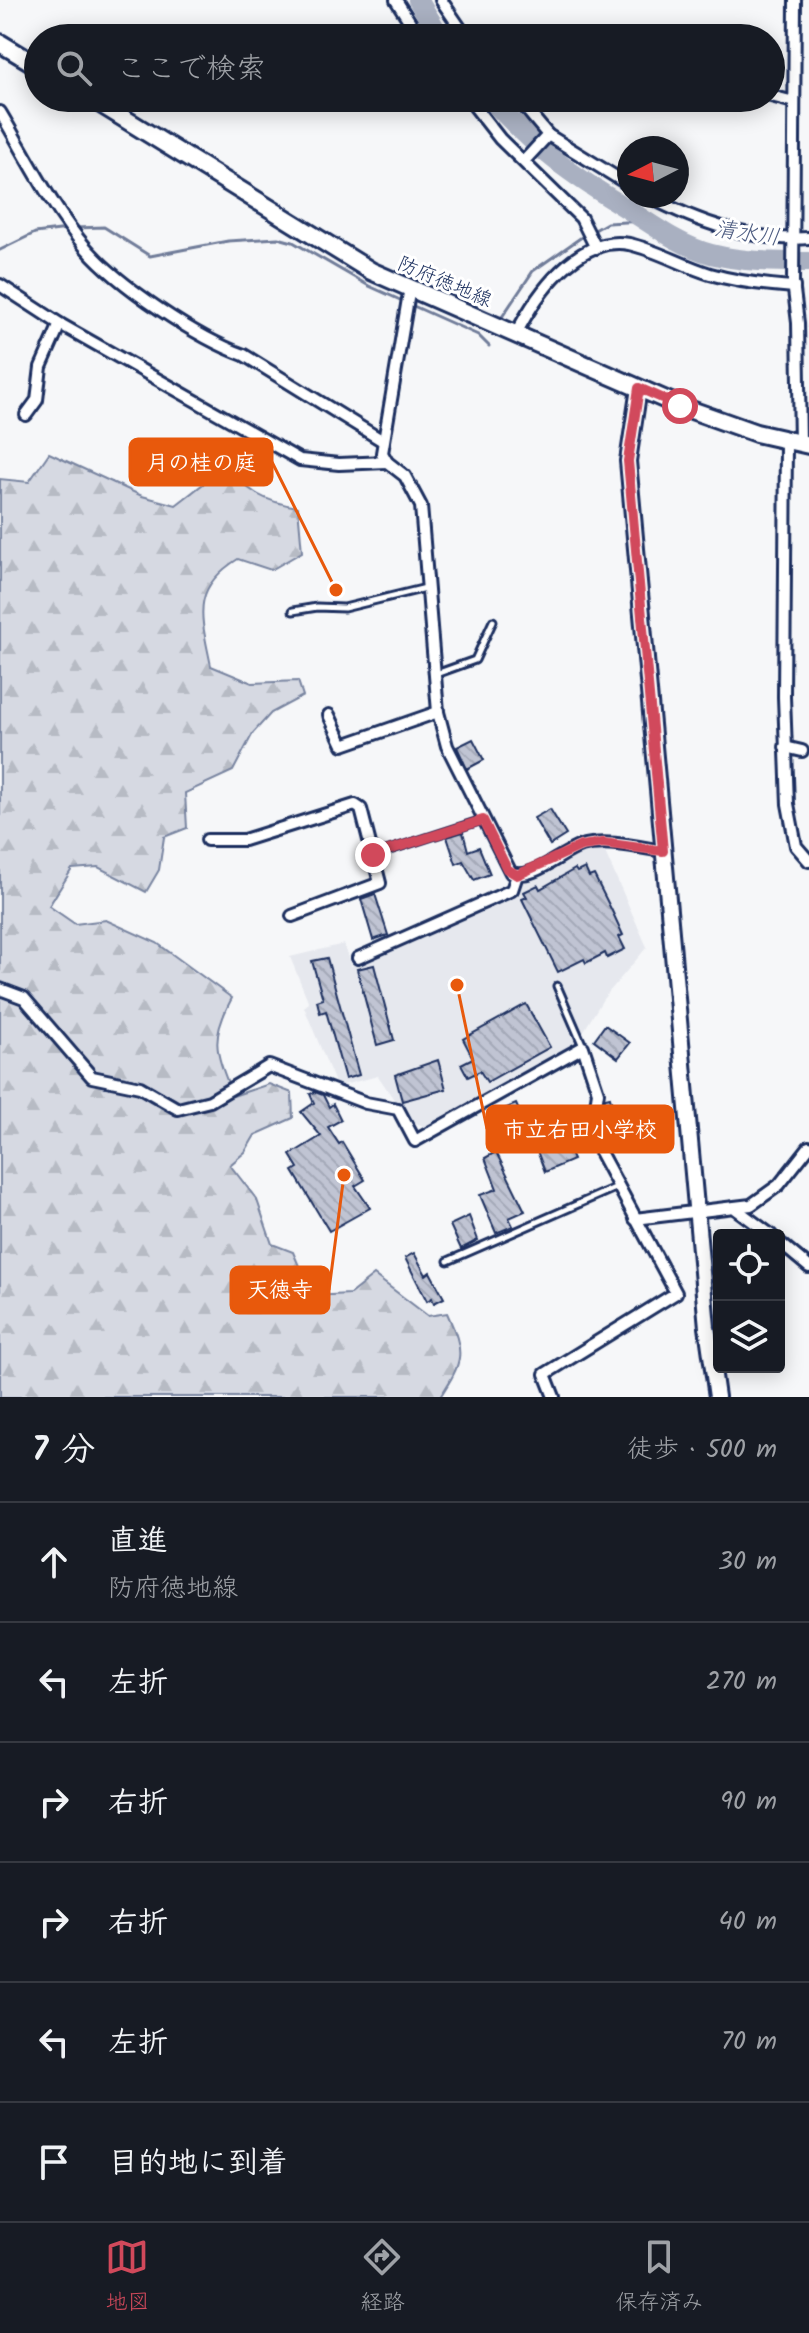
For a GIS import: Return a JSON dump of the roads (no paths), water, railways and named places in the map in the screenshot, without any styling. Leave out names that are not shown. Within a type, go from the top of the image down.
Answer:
[{"type":"main road","points":[[0,43],[24,58]]},
{"type":"main road","name":"防府徳地線","points":[[113,112],[335,251],[516,334],[721,422],[799,443]]},
{"type":"street","points":[[396,0],[411,24]]},
{"type":"street","points":[[441,0],[457,24]]},
{"type":"street","points":[[795,0],[794,285],[799,443],[785,747],[790,818],[796,846],[809,861]]},
{"type":"street","points":[[785,100],[794,102]]},
{"type":"street","points":[[0,112],[67,223],[104,265],[172,316],[222,347],[244,355],[383,441]]},
{"type":"street","points":[[479,112],[500,139],[581,218],[596,248]]},
{"type":"street","points":[[529,112],[548,135],[617,178]]},
{"type":"street","points":[[524,161],[548,135]]},
{"type":"street","points":[[675,208],[729,231],[794,243],[809,238]]},
{"type":"street","points":[[516,334],[545,286],[596,248],[626,244],[708,273],[747,283],[794,285]]},
{"type":"street","points":[[0,285],[60,324],[300,460],[326,463],[387,462],[405,476],[421,506],[438,712],[447,746],[507,869],[517,875]]},
{"type":"street","points":[[387,462],[383,441],[410,287]]},
{"type":"street","points":[[26,415],[37,400],[41,367],[60,324]]},
{"type":"street","points":[[639,388],[628,461],[697,1213],[717,1397]]},
{"type":"street","points":[[329,715],[343,745],[438,712]]},
{"type":"street","points":[[785,747],[802,751]]},
{"type":"street","points":[[207,840],[244,840],[355,805],[361,809],[380,883],[292,916]]},
{"type":"street","points":[[358,958],[512,890],[517,875],[581,846],[603,843],[663,851]]},
{"type":"street","points":[[0,989],[24,998],[92,1077],[140,1087],[178,1109],[210,1101],[269,1066],[366,1103],[398,1109],[415,1141],[583,1047],[594,1069],[598,1092],[594,1118],[600,1152],[676,1293],[545,1374],[554,1397]]},
{"type":"street","points":[[635,1219],[736,1209],[768,1196],[809,1147]]},
{"type":"street","points":[[736,1209],[763,1229]]},
{"type":"street","points":[[785,1247],[809,1267]]},
{"type":"lane","points":[[293,611],[317,607],[344,608],[427,588]]},
{"type":"lane","points":[[435,674],[475,660],[493,621]]},
{"type":"lane","points":[[373,855],[483,820]]},
{"type":"lane","points":[[557,986],[583,1047]]},
{"type":"lane","points":[[448,1261],[618,1187]]},
{"type":"waterway","name":"清水川","points":[[418,0],[433,24]]},
{"type":"waterway","name":"清水川","points":[[504,112],[555,160],[678,241],[711,254],[735,259],[809,262]]},
{"type":"waterway","points":[[593,231],[607,223],[645,221]]},
{"type":"waterway","points":[[75,228],[104,227],[150,256],[228,241],[278,238],[293,242],[369,286],[478,335],[489,346]]},
{"type":"waterway","points":[[0,250],[35,233],[68,229]]},
{"type":"waterway","points":[[502,317],[533,271],[586,234]]},
{"type":"place","name":"月の桂の庭","points":[[336,590]]},
{"type":"place","name":"市立右田小学校","points":[[457,985]]},
{"type":"place","name":"天徳寺","points":[[344,1175]]}]
